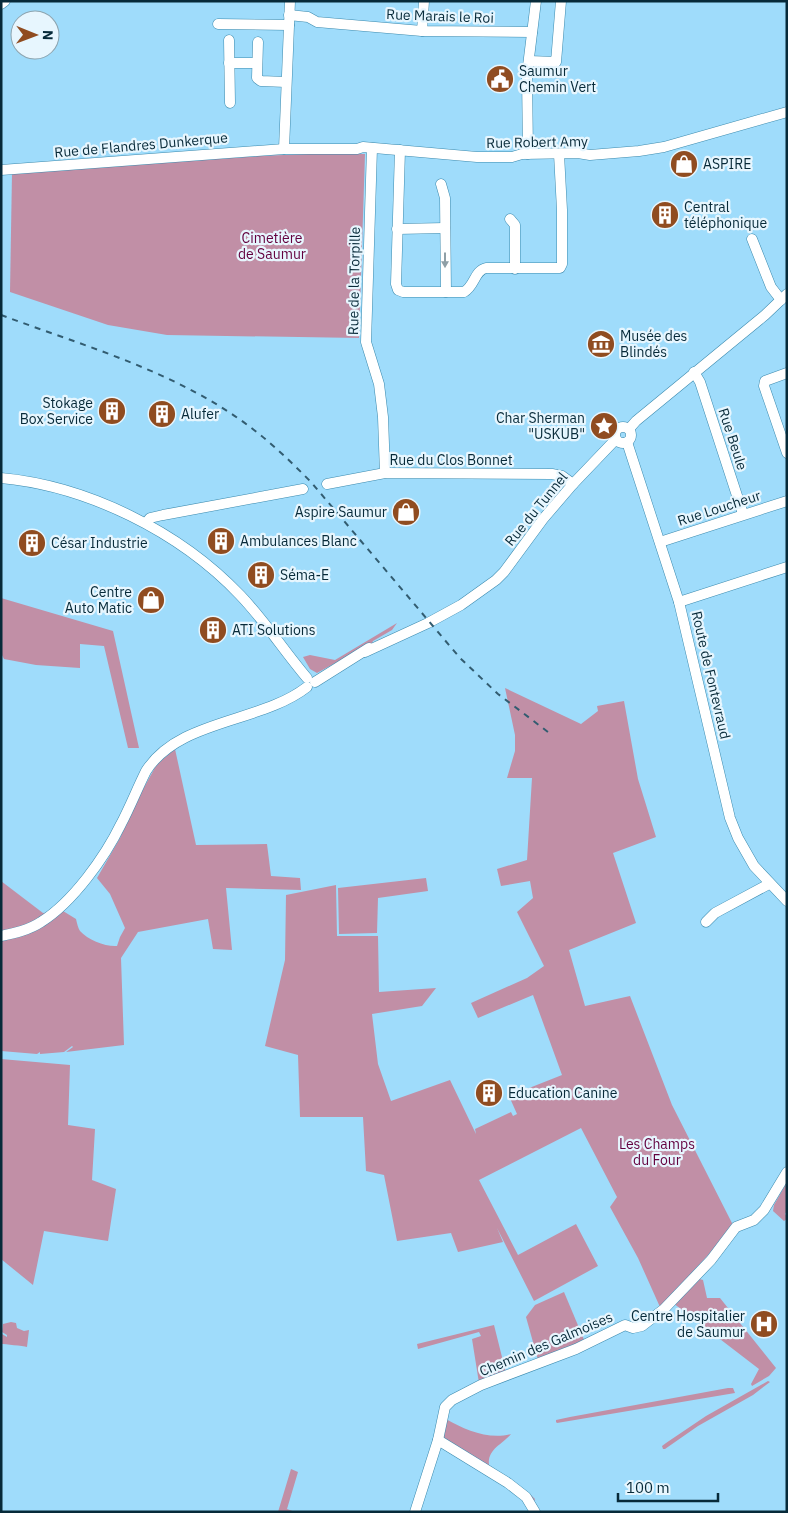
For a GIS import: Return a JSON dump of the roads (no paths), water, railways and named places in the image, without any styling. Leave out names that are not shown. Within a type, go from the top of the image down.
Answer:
[{"type":"street","points":[[1,4],[5,1]]},
{"type":"street","points":[[284,149],[290,1]]},
{"type":"street","points":[[422,31],[424,1]]},
{"type":"street","points":[[528,154],[527,74],[536,1]]},
{"type":"street","points":[[529,61],[556,62],[561,1]]},
{"type":"street","name":"Rue Marais le Roi","points":[[218,24],[289,20],[308,17],[317,22],[422,31],[532,32]]},
{"type":"street","points":[[229,40],[230,103]]},
{"type":"street","points":[[258,42],[257,78],[260,81],[286,82]]},
{"type":"street","points":[[229,63],[257,63]]},
{"type":"street","name":"Rue Robert Amy","points":[[284,149],[372,148],[477,157],[578,153],[590,155],[664,148],[787,112]]},
{"type":"street","name":"Rue de la Torpille","points":[[372,148],[366,342],[379,384],[383,417],[385,473]]},
{"type":"street","name":"Rue de Flandres Dunkerque","points":[[1,170],[284,149]]},
{"type":"street","points":[[400,150],[396,284],[398,290],[402,292],[468,291],[482,269],[560,268],[562,264],[562,210],[559,154]]},
{"type":"street","points":[[441,184],[445,198],[446,292]]},
{"type":"street","points":[[510,220],[515,225],[516,269]]},
{"type":"street","points":[[397,228],[445,228]]},
{"type":"street","points":[[629,429],[636,421],[765,315],[785,296],[772,288],[752,238]]},
{"type":"street","name":"Rue Beule","points":[[694,372],[700,382],[743,514]]},
{"type":"street","points":[[787,373],[765,381],[764,386],[787,453]]},
{"type":"street","points":[[624,427],[629,429],[632,436],[627,442],[620,443],[616,439],[618,429],[624,427]]},
{"type":"street","name":"Rue du Tunnel","points":[[1,936],[20,932],[41,922],[72,894],[91,873],[108,850],[146,772],[160,754],[187,738],[280,703],[298,694],[310,682],[365,652],[428,623],[496,580],[543,519],[616,439]]},
{"type":"street","name":"Route de Fontevraud","points":[[627,442],[679,602],[730,818],[738,838],[754,866],[787,901]]},
{"type":"street","name":"Rue du Clos Bonnet","points":[[328,484],[385,473],[552,474],[562,476],[573,484]]},
{"type":"street","points":[[1,478],[65,491],[146,523],[200,560],[240,595],[310,682]]},
{"type":"street","points":[[146,523],[150,518],[163,515],[303,490]]},
{"type":"street","name":"Rue Loucheur","points":[[660,542],[787,501]]},
{"type":"street","points":[[679,602],[787,568]]},
{"type":"street","points":[[706,922],[715,913],[769,884]]},
{"type":"street","name":"Chemin des Galmoises","points":[[438,1440],[445,1407],[452,1400],[481,1385],[576,1349],[625,1325],[633,1328],[642,1326],[664,1309],[711,1260],[736,1227],[754,1220],[764,1210],[787,1172]]},
{"type":"street","points":[[415,1512],[438,1440],[508,1482],[526,1497],[535,1512]]},
{"type":"railway","points":[[1,315],[100,350],[165,377],[196,392],[254,430],[311,482],[460,658],[498,694],[548,732]]},
{"type":"place","name":"Saumur Chemin Vert","points":[[500,79]]},
{"type":"place","name":"ASPIRE","points":[[684,164]]},
{"type":"place","name":"Central téléphonique","points":[[665,215]]},
{"type":"place","name":"Musée des Blindés","points":[[601,344]]},
{"type":"place","name":"Stokage Box Service","points":[[112,411]]},
{"type":"place","name":"Alufer","points":[[162,414]]},
{"type":"place","name":"Char Sherman \"USKUB\"","points":[[604,426]]},
{"type":"place","name":"Aspire Saumur","points":[[406,512]]},
{"type":"place","name":"Ambulances Blanc","points":[[221,541]]},
{"type":"place","name":"César Industrie","points":[[32,543]]},
{"type":"place","name":"Séma-E","points":[[261,575]]},
{"type":"place","name":"Centre Auto Matic","points":[[151,600]]},
{"type":"place","name":"ATI Solutions","points":[[213,630]]},
{"type":"place","name":"Education Canine","points":[[489,1093]]},
{"type":"place","name":"Centre Hospitalier de Saumur","points":[[764,1324]]},
{"type":"park label","name":"Cimetière de Saumur","points":[[272,246]]},
{"type":"park label","name":"Les Champs du Four","points":[[657,1152]]}]
